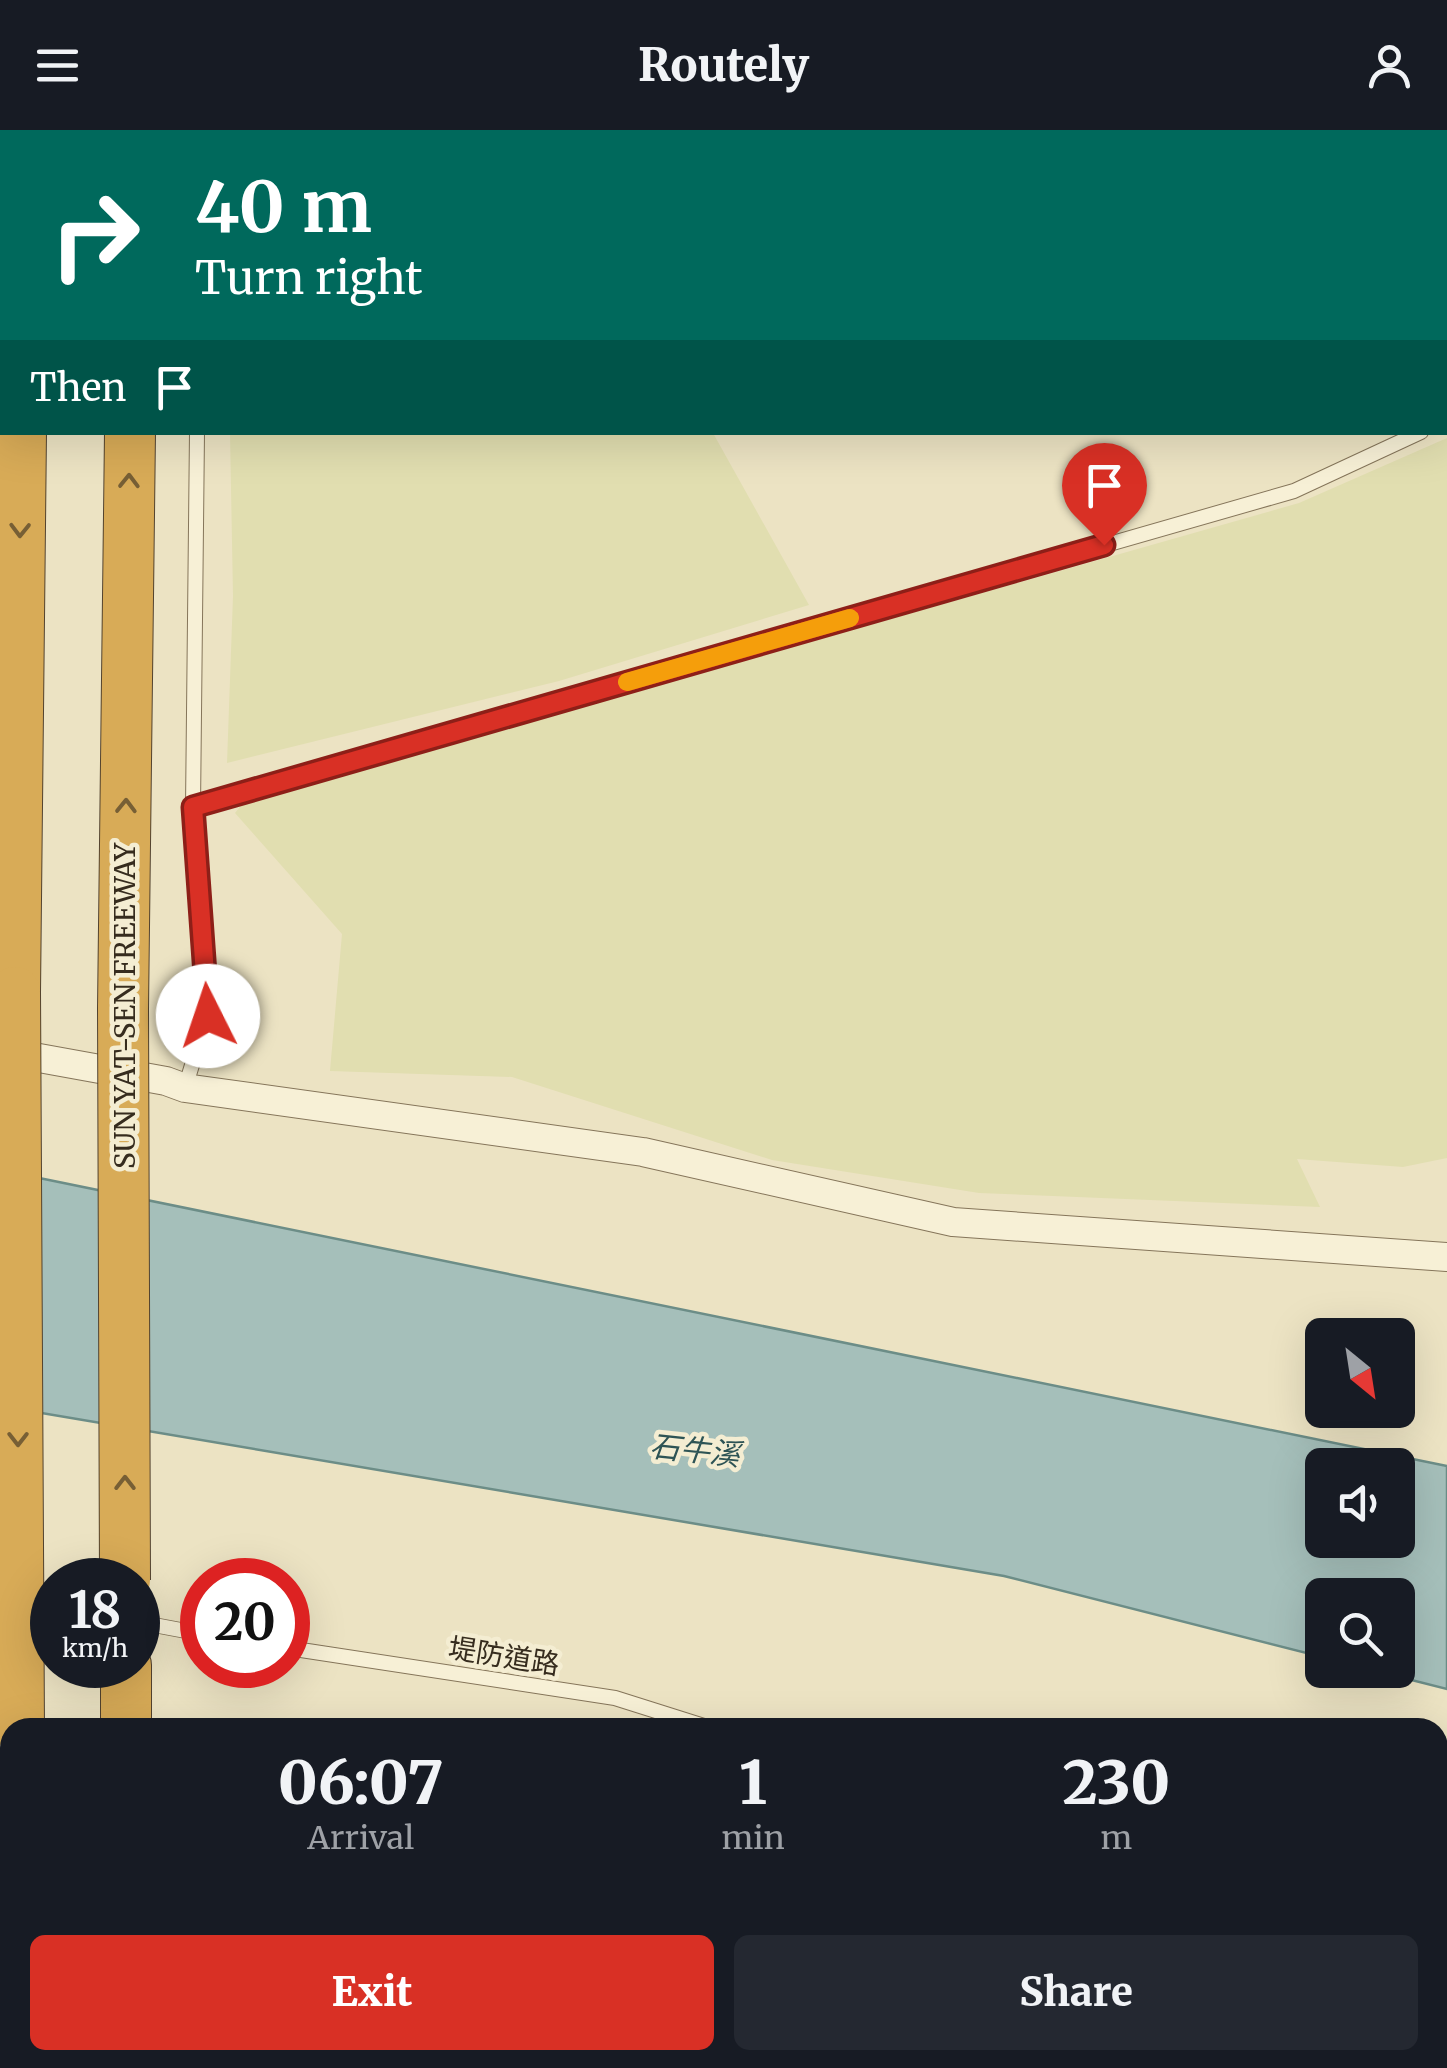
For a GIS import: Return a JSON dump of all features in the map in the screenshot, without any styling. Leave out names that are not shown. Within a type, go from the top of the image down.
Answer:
[{"type":"highway","points":[[19,1718],[15,992],[21,435]]},
{"type":"highway","name":"SUN YAT-SEN FREEWAY","points":[[125,1558],[124,1009],[130,435]]},
{"type":"highway","points":[[126,1688],[126,1718]]},
{"type":"street","points":[[0,1051],[166,1081],[185,1088],[643,1152],[953,1222],[1447,1256]]},
{"type":"lane","points":[[185,1088],[208,1016],[193,807],[197,435]]},
{"type":"lane","points":[[193,807],[1294,491],[1415,435]]},
{"type":"lane","points":[[0,1597],[30,1603]]},
{"type":"lane","name":"堤防道路","points":[[310,1651],[615,1698],[678,1718]]},
{"type":"shaded area","points":[[230,435],[714,435],[809,605],[559,681],[227,763],[233,596]]},
{"type":"shaded area","points":[[1447,438],[1447,1158],[1403,1167],[1297,1159],[1320,1207],[979,1193],[772,1160],[512,1077],[330,1071],[342,934],[235,813],[243,803],[1299,503]]},
{"type":"water","name":"石牛溪","points":[[0,1170],[1359,1448],[1305,1448],[1305,1558],[1415,1558],[1415,1459],[1447,1466],[1447,1689],[1415,1681],[1415,1578],[1305,1578],[1305,1653],[1004,1576],[0,1406]]},
{"type":"slow traffic","points":[[627,682],[850,618]]},
{"type":"route","points":[[208,1016],[193,807],[1104,545]]}]
